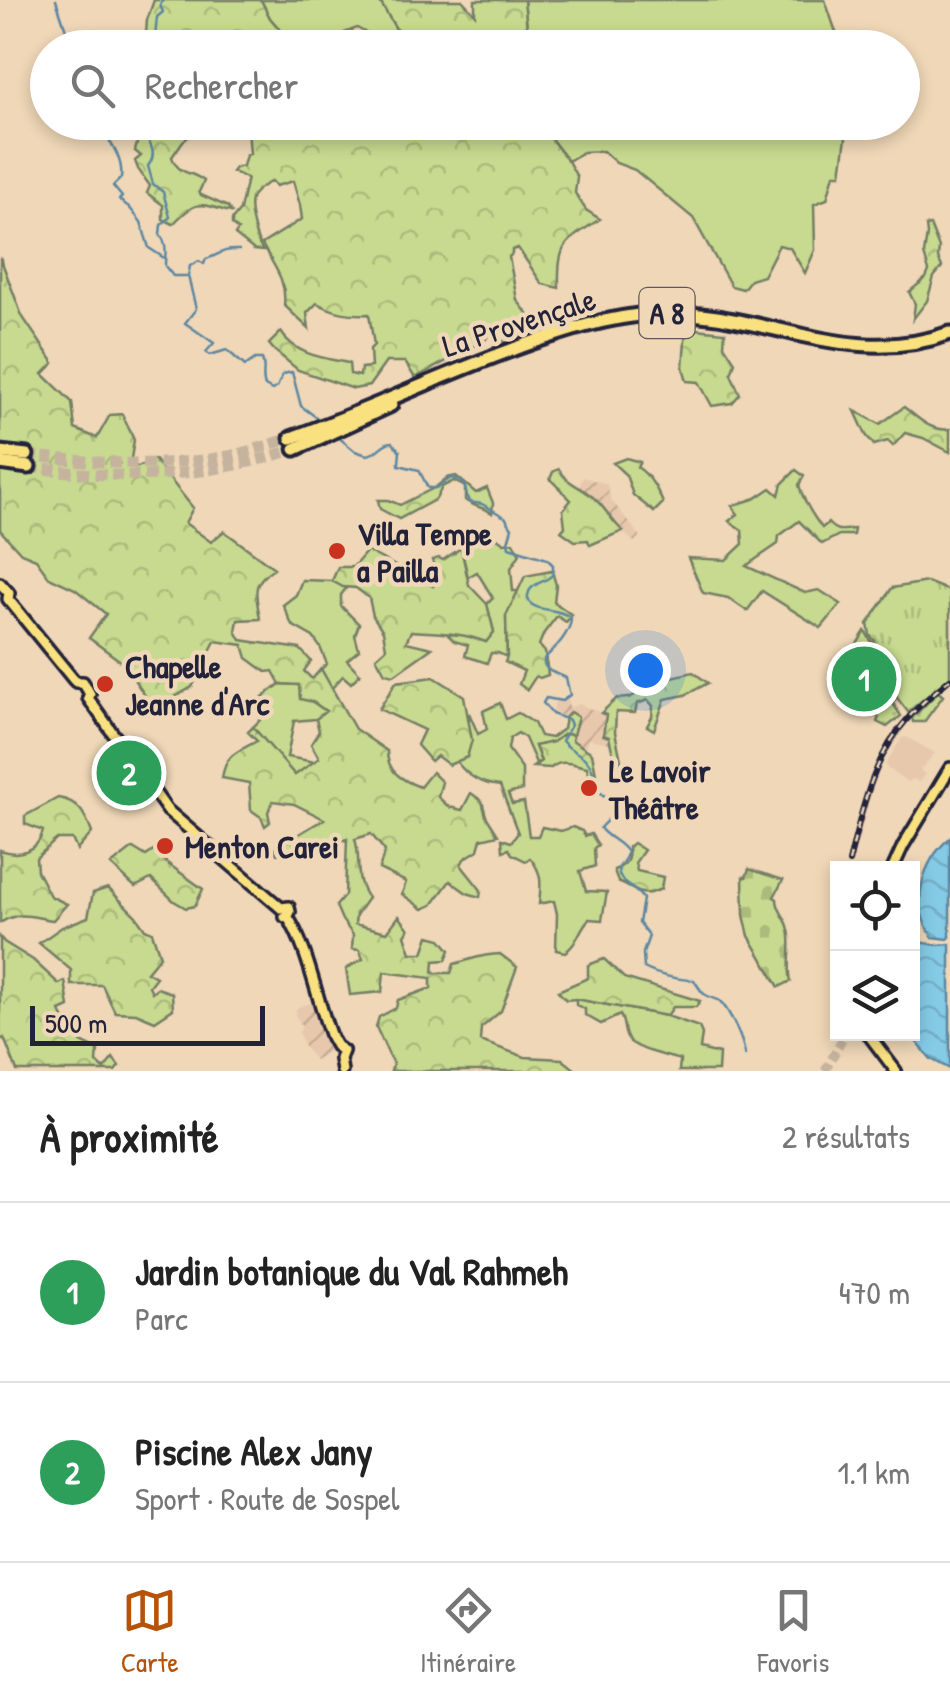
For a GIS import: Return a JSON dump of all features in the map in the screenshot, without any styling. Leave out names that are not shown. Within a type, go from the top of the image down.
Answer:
[{"type":"highway","name":"La Provençale","points":[[293,444],[472,367],[606,321],[667,313],[720,316],[803,338],[916,349],[950,336]]},
{"type":"highway","points":[[0,452],[28,461],[0,463]]},
{"type":"main road","points":[[0,583],[10,593],[4,598],[76,682],[85,685],[88,698],[167,810],[284,912],[300,942],[340,1071]]},
{"type":"main road","points":[[898,861],[903,846],[950,768]]},
{"type":"main road","points":[[900,861],[950,778]]},
{"type":"main road","points":[[874,1041],[896,1071]]},
{"type":"shaded area","points":[[583,477],[607,484],[611,500],[640,536],[634,542],[613,523],[595,498],[578,488]]},
{"type":"shaded area","points":[[933,692],[935,695],[906,725],[883,761],[853,861],[846,861],[862,799],[876,762],[896,729]]},
{"type":"shaded area","points":[[567,700],[570,708],[579,704],[606,715],[609,743],[589,739],[584,748],[572,739],[570,712],[565,718],[553,711],[555,701]]},
{"type":"shaded area","points":[[906,737],[935,753],[920,770],[925,774],[919,782],[908,782],[887,768],[886,763]]},
{"type":"shaded area","points":[[313,1003],[329,1051],[315,1060],[304,1047],[299,1033],[302,1026],[295,1015],[300,1006]]},
{"type":"green space","points":[[154,0],[261,0],[280,30],[146,30]]},
{"type":"green space","points":[[261,0],[379,0],[397,30],[280,30]]},
{"type":"green space","points":[[379,0],[462,0],[475,14],[475,0],[524,0],[527,30],[397,30]]},
{"type":"green space","points":[[524,0],[825,0],[835,30],[527,30]]},
{"type":"green space","points":[[138,140],[184,140],[172,157],[175,163],[204,181],[201,195],[231,212],[199,205],[173,224],[163,219],[163,205],[147,193],[150,186],[138,169],[135,161],[141,156],[135,151]]},
{"type":"green space","points":[[249,140],[552,140],[577,177],[575,193],[586,210],[600,219],[566,246],[560,262],[559,288],[542,284],[518,248],[512,250],[509,257],[517,300],[534,322],[524,341],[511,346],[490,333],[485,340],[415,378],[405,362],[386,362],[369,386],[354,389],[298,370],[269,344],[281,332],[302,351],[349,363],[350,374],[360,376],[361,368],[371,367],[370,349],[374,345],[369,314],[342,313],[317,303],[307,313],[309,329],[284,305],[281,280],[262,244],[302,219],[293,181],[276,186],[272,181],[252,196],[252,220],[263,251],[254,250],[235,235],[238,230],[232,220],[240,210],[247,178],[232,172],[243,166],[250,154]]},
{"type":"green space","points":[[552,140],[846,140],[841,174],[834,174],[827,199],[814,204],[815,250],[805,273],[790,248],[779,245],[763,276],[750,280],[743,289],[731,286],[693,218],[635,170],[616,163],[603,151],[583,152],[568,161]]},
{"type":"green space","points":[[930,225],[942,267],[934,277],[927,301],[913,319],[915,304],[909,292],[929,271],[924,254],[926,226]]},
{"type":"green space","points":[[0,257],[22,316],[54,363],[43,374],[72,402],[75,429],[97,438],[110,415],[122,414],[134,440],[130,465],[138,467],[154,459],[193,508],[185,523],[211,542],[224,531],[274,568],[258,584],[260,619],[238,620],[236,631],[241,640],[300,649],[311,661],[304,671],[312,679],[321,669],[355,729],[387,751],[393,770],[402,778],[420,787],[432,772],[442,782],[438,797],[449,807],[462,810],[471,793],[482,801],[498,835],[481,839],[478,850],[461,865],[481,890],[480,897],[450,881],[432,905],[423,909],[402,894],[406,882],[379,869],[385,851],[371,834],[355,839],[359,876],[368,898],[356,915],[355,924],[387,932],[399,916],[409,929],[405,935],[411,953],[423,953],[429,936],[441,939],[450,950],[446,960],[434,961],[433,973],[451,973],[454,964],[500,954],[517,967],[501,1011],[481,1028],[480,1041],[525,1057],[562,1059],[577,1071],[391,1071],[393,1064],[376,1027],[379,1017],[396,1008],[398,1000],[431,988],[431,978],[384,972],[382,992],[350,995],[346,969],[363,959],[359,950],[352,949],[353,935],[336,906],[345,895],[347,839],[311,850],[277,854],[274,849],[324,819],[294,804],[273,801],[268,812],[270,822],[265,826],[251,810],[249,783],[222,778],[230,758],[257,741],[248,732],[253,727],[295,775],[319,758],[311,744],[319,731],[316,719],[326,711],[300,699],[299,685],[280,684],[273,671],[266,672],[247,658],[243,645],[215,641],[192,687],[154,709],[123,663],[89,638],[106,614],[75,589],[49,577],[36,559],[21,553],[0,530]]},
{"type":"green space","points":[[686,328],[725,332],[724,345],[735,362],[731,374],[740,394],[732,403],[712,406],[699,382],[687,381],[683,367]]},
{"type":"green space","points":[[904,407],[931,426],[950,429],[950,452],[905,433],[893,446],[888,441],[874,445],[855,411],[880,424]]},
{"type":"green space","points":[[626,458],[640,462],[637,467],[658,493],[663,503],[654,512],[633,495],[626,475],[613,463]]},
{"type":"green space","points":[[559,469],[566,479],[596,500],[623,531],[590,545],[588,540],[575,541],[561,531],[565,527],[563,510],[571,500],[550,479]]},
{"type":"green space","points":[[796,470],[804,476],[799,485],[801,491],[822,528],[828,523],[837,530],[854,529],[853,535],[839,535],[822,544],[799,521],[779,536],[778,544],[746,566],[805,593],[819,590],[841,604],[821,628],[762,591],[747,611],[728,598],[703,593],[688,558],[726,560],[743,544],[742,530],[729,521],[738,514],[732,506],[771,488],[779,495],[782,484]]},
{"type":"green space","points":[[456,476],[476,493],[487,488],[492,513],[465,500],[465,487],[454,481],[442,487],[436,499],[399,519],[380,509],[378,500],[400,505]]},
{"type":"green space","points":[[481,536],[487,544],[496,537],[504,543],[513,542],[520,554],[511,568],[513,591],[519,591],[506,616],[507,657],[491,653],[487,663],[465,656],[468,645],[447,634],[467,635],[486,642],[494,632],[487,604],[493,598],[477,572],[468,577],[461,548]]},
{"type":"green space","points":[[461,548],[469,585],[487,604],[494,632],[486,642],[411,631],[406,642],[432,648],[394,675],[385,673],[376,657],[386,648],[383,631],[373,616],[369,598],[356,588],[332,581],[338,567],[353,567],[367,551],[433,586],[438,577],[432,560],[443,560]]},
{"type":"green space","points":[[552,571],[556,585],[554,602],[572,615],[566,622],[557,616],[544,633],[539,645],[545,652],[548,675],[536,676],[527,690],[519,684],[524,671],[505,662],[506,616],[525,576]]},
{"type":"green space","points":[[302,580],[332,581],[347,587],[341,595],[341,606],[359,624],[355,635],[359,650],[347,660],[360,674],[351,683],[343,676],[331,689],[321,669],[327,664],[320,647],[313,637],[292,625],[283,605],[296,595]]},
{"type":"green space","points":[[927,582],[950,591],[950,677],[935,689],[943,696],[924,722],[913,722],[912,718],[935,695],[932,692],[908,712],[871,653],[875,641],[868,624],[892,588]]},
{"type":"green space","points":[[865,631],[872,642],[863,655],[881,675],[901,716],[887,727],[877,722],[879,717],[874,712],[853,706],[841,688],[853,664],[854,649]]},
{"type":"green space","points":[[641,669],[660,680],[693,672],[708,683],[685,695],[665,699],[654,730],[647,726],[653,706],[648,700],[637,704],[635,713],[616,712],[615,732],[622,765],[615,763],[609,737],[603,735],[606,715],[601,713],[617,698],[630,697],[648,683],[637,673]]},
{"type":"green space","points":[[434,677],[464,696],[472,740],[467,757],[449,765],[437,756],[431,761],[417,745],[424,730],[379,709],[396,682]]},
{"type":"green space","points":[[280,684],[300,685],[327,712],[316,719],[294,721],[287,757],[315,762],[295,776],[253,727],[273,701],[263,697]]},
{"type":"green space","points":[[500,703],[506,719],[518,713],[534,723],[540,736],[551,738],[563,729],[570,712],[578,717],[573,735],[564,734],[553,742],[535,746],[541,762],[536,763],[525,738],[518,733],[510,738],[508,749],[522,769],[522,790],[508,794],[512,804],[524,802],[529,836],[538,836],[542,827],[561,831],[573,827],[585,836],[591,834],[598,845],[594,848],[595,866],[580,871],[586,891],[607,892],[602,920],[589,919],[565,952],[556,950],[554,901],[539,904],[540,879],[534,864],[530,858],[526,861],[509,849],[503,851],[502,839],[511,842],[518,833],[500,786],[475,779],[456,761],[467,757],[469,713],[478,734],[487,729],[483,711]]},
{"type":"green space","points":[[564,734],[573,735],[572,740],[592,753],[596,774],[589,779],[587,767],[573,764],[533,767],[541,761],[535,746],[553,742]]},
{"type":"green space","points":[[58,798],[80,809],[92,833],[77,850],[72,839],[57,839],[36,858],[37,871],[50,896],[67,904],[53,920],[20,916],[0,923],[0,850],[21,852],[32,848],[43,831],[25,824],[25,816]]},
{"type":"green space","points":[[633,843],[644,850],[635,863],[637,871],[663,877],[661,889],[643,893],[618,882],[614,870],[626,862],[628,847]]},
{"type":"green space","points":[[133,848],[146,856],[155,850],[203,889],[195,906],[186,908],[174,901],[151,879],[135,887],[111,865]]},
{"type":"green space","points":[[749,869],[783,880],[774,897],[789,930],[791,981],[779,987],[749,936],[743,877]]},
{"type":"green space","points":[[108,888],[152,932],[160,956],[147,972],[156,977],[149,986],[152,992],[157,988],[172,993],[173,1009],[155,1021],[136,1013],[115,1012],[102,985],[71,985],[71,970],[39,943],[62,927],[88,917],[93,893]]},
{"type":"green space","points":[[0,937],[59,984],[65,981],[69,1007],[60,1011],[64,1020],[80,1032],[81,1042],[98,1050],[97,1062],[104,1069],[113,1058],[119,1066],[115,1071],[17,1071],[4,1038],[0,1040]]},
{"type":"green space","points":[[604,959],[624,978],[700,1001],[696,1007],[673,1007],[667,1016],[566,1000],[558,991],[588,978],[588,965]]},
{"type":"green space","points":[[576,999],[667,1016],[699,1027],[700,1049],[719,1054],[718,1071],[679,1071],[680,1060],[630,1042],[620,1015],[601,1024],[585,1015]]},
{"type":"water","points":[[950,838],[948,939],[933,937],[920,898],[926,871]]},
{"type":"water","points":[[920,942],[950,944],[950,1069],[931,1059],[916,1041],[920,1041]]},
{"type":"waterway","points":[[56,0],[66,30]]},
{"type":"waterway","points":[[156,30],[163,0]]},
{"type":"waterway","points":[[109,140],[121,172],[113,186],[122,197],[119,200],[141,222],[149,248],[164,258]]},
{"type":"waterway","points":[[147,140],[152,151],[148,166],[153,184],[163,192],[170,217],[161,225],[160,234],[165,246],[165,266],[173,276],[186,276]]},
{"type":"waterway","points":[[188,276],[190,266],[199,261],[204,264],[206,259],[224,251],[239,250]]},
{"type":"waterway","points":[[188,276],[196,309],[185,323],[214,343],[206,352],[210,355],[227,350],[245,366],[262,359],[264,383],[272,390],[283,374],[292,372],[301,406],[320,420]]},
{"type":"waterway","points":[[337,436],[355,451],[367,455],[392,442],[400,451],[399,463]]},
{"type":"waterway","points":[[399,465],[419,470],[428,488],[436,488],[451,478],[460,481],[469,502],[482,504],[503,516]]},
{"type":"waterway","points":[[505,517],[512,528],[509,547],[547,559],[553,565],[553,574],[530,590],[528,601],[571,618],[565,635],[544,659],[548,670],[566,678],[570,695],[562,701],[546,698],[543,703],[552,714],[569,720],[571,725],[562,741],[585,759],[594,776]]},
{"type":"waterway","points":[[598,789],[615,800],[612,816],[600,828],[627,852],[619,875],[643,899],[639,923],[649,936],[643,953],[644,968],[668,977],[694,980],[704,994],[720,1001],[736,1027],[745,1055]]},
{"type":"tunnel","points":[[27,455],[100,462],[174,462],[232,455],[291,438]]},
{"type":"tunnel","points":[[29,467],[131,475],[196,472],[295,449]]},
{"type":"tunnel","points":[[825,1071],[841,1041]]},
{"type":"railway","points":[[849,861],[870,785],[886,750],[914,712],[950,679]]},
{"type":"place","name":"Villa Tempe a Pailla","points":[[337,551]]},
{"type":"place","name":"Jardin botanique du Val Rahmeh","points":[[864,679]]},
{"type":"place","name":"Chapelle Jeanne d'Arc","points":[[105,684]]},
{"type":"place","name":"Piscine Alex Jany","points":[[129,773]]},
{"type":"place","name":"Le Lavoir Théâtre","points":[[589,788]]},
{"type":"place","name":"Menton Carei","points":[[165,846]]}]
